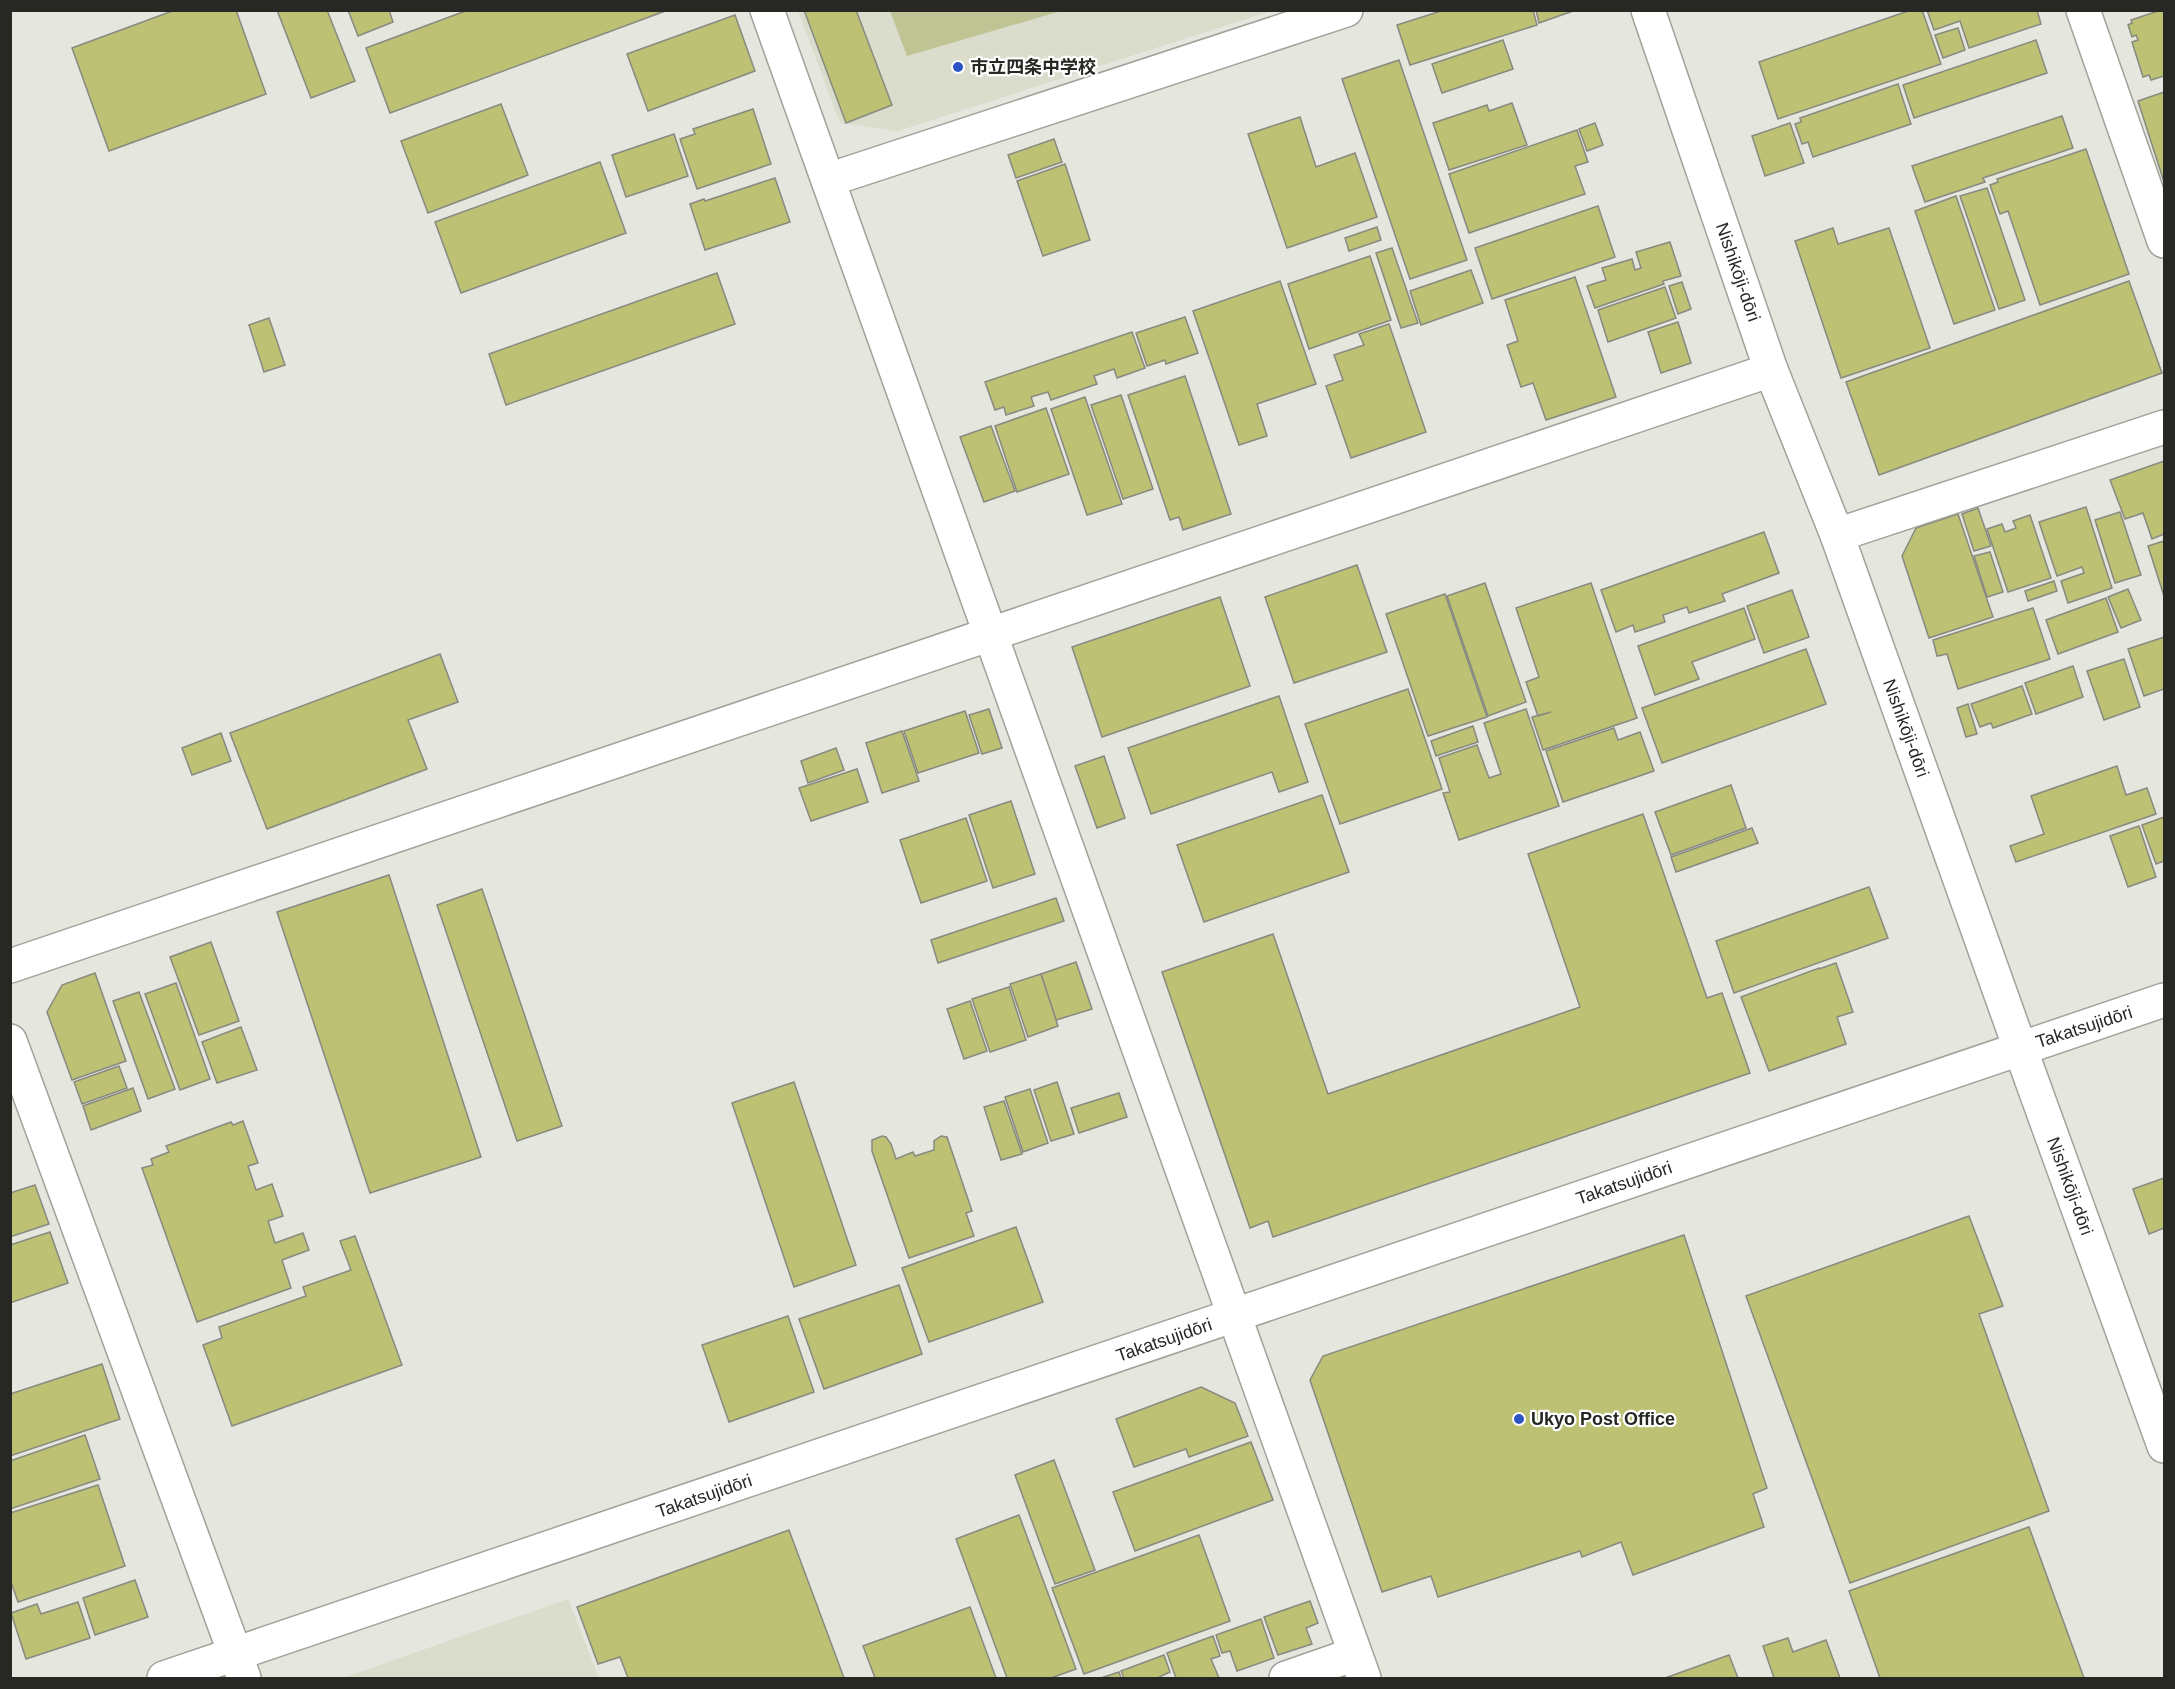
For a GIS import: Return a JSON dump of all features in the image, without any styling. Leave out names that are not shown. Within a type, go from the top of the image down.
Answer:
[{"type":"street","points":[[767,10],[1360,1666],[1286,1678]]},
{"type":"street","points":[[828,180],[1346,10]]},
{"type":"street","name":"Nishikōji-dōri","points":[[1647,10],[1771,370],[1837,535],[2164,1446]]},
{"type":"street","points":[[2083,10],[2164,241]]},
{"type":"street","points":[[10,966],[1771,370]]},
{"type":"street","points":[[1837,535],[2164,427]]},
{"type":"street","name":"Takatsujidōri","points":[[164,1678],[239,1666],[1234,1316],[2164,1000]]},
{"type":"street","points":[[10,1041],[239,1666]]},
{"type":"shaded area","name":"市立四条中学校","points":[[798,11],[1271,11],[898,131],[840,123]]},
{"type":"shaded area","points":[[568,1599],[599,1678],[343,1678]]},
{"type":"green space","points":[[890,10],[1061,11],[907,56]]},
{"type":"building","points":[[175,10],[236,10],[266,94],[109,151],[72,48]]},
{"type":"building","points":[[277,10],[327,10],[355,81],[311,98]]},
{"type":"building","points":[[348,10],[389,10],[393,22],[358,36]]},
{"type":"building","points":[[468,10],[668,10],[390,113],[366,48]]},
{"type":"building","points":[[804,10],[856,10],[892,105],[846,123]]},
{"type":"building","points":[[1444,10],[1533,10],[1537,25],[1410,65],[1397,25]]},
{"type":"building","points":[[1536,10],[1576,10],[1539,23]]},
{"type":"building","points":[[1911,10],[1922,10],[1941,64],[1778,119],[1759,62]]},
{"type":"building","points":[[1927,10],[2037,10],[2041,24],[1969,48],[1960,21],[1934,30]]},
{"type":"building","points":[[2164,10],[2164,76],[2151,80],[2149,75],[2143,77],[2132,42],[2138,40],[2136,35],[2132,37],[2128,25],[2132,23],[2131,20]]},
{"type":"building","points":[[735,15],[755,71],[648,111],[627,54]]},
{"type":"building","points":[[1958,28],[1965,50],[1943,58],[1935,35]]},
{"type":"building","points":[[1503,40],[1513,69],[1442,93],[1432,64]]},
{"type":"building","points":[[2036,40],[2047,73],[1914,118],[1903,85]]},
{"type":"building","points":[[1399,60],[1467,260],[1410,279],[1342,79]]},
{"type":"building","points":[[1898,84],[1911,124],[1813,157],[1808,142],[1802,144],[1795,124],[1801,122],[1800,118]]},
{"type":"building","points":[[2164,92],[2164,182],[2138,101]]},
{"type":"building","points":[[1512,103],[1527,145],[1449,170],[1433,123],[1487,105],[1489,111]]},
{"type":"building","points":[[501,104],[528,175],[428,213],[401,141]]},
{"type":"building","points":[[753,109],[771,164],[697,189],[680,139],[695,134],[693,129]]},
{"type":"building","points":[[2062,116],[2073,148],[1983,178],[1985,182],[1925,202],[1912,166]]},
{"type":"building","points":[[1300,117],[1316,167],[1355,153],[1377,217],[1287,248],[1248,134]]},
{"type":"building","points":[[1595,123],[1603,145],[1587,151],[1579,129]]},
{"type":"building","points":[[1790,123],[1804,163],[1765,176],[1752,136]]},
{"type":"building","points":[[1577,130],[1588,162],[1575,166],[1585,194],[1469,233],[1449,174]]},
{"type":"building","points":[[674,134],[688,176],[626,197],[612,155]]},
{"type":"building","points":[[1054,139],[1062,162],[1016,178],[1008,155]]},
{"type":"building","points":[[2086,149],[2129,274],[2040,305],[2008,211],[2000,214],[1990,185],[1998,182],[1997,179]]},
{"type":"building","points":[[600,162],[626,233],[461,293],[435,222]]},
{"type":"building","points":[[1065,164],[1090,240],[1043,256],[1017,181]]},
{"type":"building","points":[[775,178],[790,222],[705,250],[690,204]]},
{"type":"building","points":[[1987,188],[2025,300],[1999,309],[1960,196]]},
{"type":"building","points":[[1956,196],[1995,310],[1954,324],[1915,211]]},
{"type":"building","points":[[1598,206],[1615,257],[1492,299],[1475,248]]},
{"type":"building","points":[[1377,227],[1381,240],[1349,251],[1345,238]]},
{"type":"building","points":[[1833,228],[1838,244],[1889,228],[1930,348],[1841,378],[1795,241]]},
{"type":"building","points":[[1670,242],[1681,276],[1595,308],[1587,286],[1606,280],[1602,268],[1632,259],[1635,270],[1641,268],[1636,252]]},
{"type":"building","points":[[1392,248],[1418,323],[1401,328],[1376,253]]},
{"type":"building","points":[[1370,256],[1391,320],[1309,349],[1288,284]]},
{"type":"building","points":[[1471,270],[1483,303],[1421,325],[1410,291]]},
{"type":"building","points":[[717,273],[735,324],[506,405],[489,354]]},
{"type":"building","points":[[1575,277],[1616,397],[1546,420],[1533,383],[1521,387],[1507,345],[1518,341],[1505,300]]},
{"type":"building","points":[[1280,281],[1316,384],[1257,404],[1267,436],[1239,445],[1193,311]]},
{"type":"building","points":[[2129,281],[2162,373],[1879,475],[1846,382]]},
{"type":"building","points":[[1682,282],[1691,309],[1678,314],[1669,286]]},
{"type":"building","points":[[1665,287],[1676,318],[1608,342],[1598,310]]},
{"type":"building","points":[[1185,317],[1198,353],[1166,364],[1165,360],[1147,366],[1136,333]]},
{"type":"building","points":[[269,318],[285,365],[264,372],[249,325]]},
{"type":"building","points":[[1678,322],[1691,363],[1661,373],[1648,332]]},
{"type":"building","points":[[1389,324],[1426,432],[1351,458],[1326,386],[1343,380],[1334,355],[1364,345],[1359,334]]},
{"type":"building","points":[[1132,332],[1145,368],[1117,378],[1114,369],[1094,376],[1097,384],[1051,400],[1048,392],[1031,397],[1034,406],[1006,415],[1004,407],[995,410],[985,382]]},
{"type":"building","points":[[1185,376],[1231,514],[1183,530],[1179,517],[1170,520],[1128,395]]},
{"type":"building","points":[[1121,395],[1153,489],[1123,499],[1091,405]]},
{"type":"building","points":[[1085,397],[1122,504],[1087,515],[1051,409]]},
{"type":"building","points":[[1046,408],[1069,474],[1017,492],[995,426]]},
{"type":"building","points":[[991,426],[1015,491],[984,502],[960,437]]},
{"type":"building","points":[[2164,461],[2164,534],[2152,539],[2143,513],[2125,519],[2110,480]]},
{"type":"building","points":[[2086,507],[2112,588],[2068,603],[2061,581],[2084,573],[2082,567],[2057,576],[2039,522]]},
{"type":"building","points":[[1978,508],[1991,546],[1974,551],[1962,514]]},
{"type":"building","points":[[2120,512],[2141,575],[2115,583],[2095,520]]},
{"type":"building","points":[[1958,514],[1993,617],[1929,638],[1902,556],[1916,528]]},
{"type":"building","points":[[2030,515],[2051,578],[2008,592],[1987,529],[2002,524],[2005,532],[2016,528],[2013,521]]},
{"type":"building","points":[[1764,532],[1779,573],[1722,594],[1725,601],[1689,613],[1687,607],[1663,615],[1665,622],[1635,632],[1633,625],[1616,632],[1601,590]]},
{"type":"building","points":[[2164,541],[2164,596],[2148,546]]},
{"type":"building","points":[[1990,552],[2003,592],[1987,597],[1974,556]]},
{"type":"building","points":[[1357,565],[1387,652],[1294,683],[1265,597]]},
{"type":"building","points":[[2054,581],[2057,591],[2028,601],[2025,591]]},
{"type":"building","points":[[1485,583],[1526,702],[1488,716],[1447,596]]},
{"type":"building","points":[[1591,583],[1637,718],[1543,750],[1532,717],[1538,715],[1526,682],[1539,677],[1516,608]]},
{"type":"building","points":[[2128,589],[2141,620],[2121,628],[2108,597]]},
{"type":"building","points":[[1792,590],[1809,637],[1764,653],[1747,606]]},
{"type":"building","points":[[1445,594],[1487,717],[1428,736],[1386,614]]},
{"type":"building","points":[[1220,597],[1250,686],[1102,737],[1072,647]]},
{"type":"building","points":[[2106,598],[2118,632],[2058,654],[2046,620]]},
{"type":"building","points":[[1744,608],[1755,639],[1692,662],[1699,679],[1655,695],[1638,646]]},
{"type":"building","points":[[2033,608],[2050,659],[1958,689],[1947,654],[1937,656],[1933,640]]},
{"type":"building","points":[[2164,637],[2164,689],[2144,696],[2128,649]]},
{"type":"building","points":[[1806,649],[1826,704],[1662,763],[1642,708]]},
{"type":"building","points":[[440,654],[458,702],[408,720],[427,769],[267,829],[230,733]]},
{"type":"building","points":[[2124,659],[2140,707],[2104,720],[2087,671]]},
{"type":"building","points":[[2073,666],[2083,697],[2036,714],[2025,683]]},
{"type":"building","points":[[2022,686],[2032,714],[1993,728],[1991,723],[1980,727],[1971,704]]},
{"type":"building","points":[[1408,689],[1442,789],[1340,824],[1305,724]]},
{"type":"building","points":[[1279,696],[1308,782],[1279,792],[1272,772],[1151,814],[1128,748]]},
{"type":"building","points":[[1968,704],[1977,734],[1966,737],[1957,708]]},
{"type":"building","points":[[989,709],[1002,748],[982,754],[969,715]]},
{"type":"building","points":[[1526,709],[1559,806],[1459,840],[1443,793],[1450,792],[1439,758],[1477,745],[1489,778],[1501,774],[1484,723]]},
{"type":"building","points":[[965,711],[979,753],[918,773],[904,731]]},
{"type":"building","points":[[1473,726],[1478,742],[1436,756],[1431,741]]},
{"type":"building","points":[[1614,728],[1618,740],[1640,732],[1654,771],[1563,802],[1546,751]]},
{"type":"building","points":[[902,731],[919,781],[882,793],[866,743]]},
{"type":"building","points":[[221,733],[231,761],[192,775],[182,748]]},
{"type":"building","points":[[836,748],[844,770],[808,783],[801,761]]},
{"type":"building","points":[[1104,756],[1125,818],[1097,828],[1075,766]]},
{"type":"building","points":[[2117,766],[2126,795],[2147,788],[2156,814],[2016,862],[2010,846],[2044,834],[2031,796]]},
{"type":"building","points":[[857,769],[868,802],[811,821],[799,788]]},
{"type":"building","points":[[1731,785],[1746,828],[1671,855],[1655,812]]},
{"type":"building","points":[[1322,795],[1349,872],[1204,922],[1177,845]]},
{"type":"building","points":[[1011,801],[1035,874],[993,888],[969,815]]},
{"type":"building","points":[[1643,814],[1707,998],[1722,993],[1750,1073],[1273,1237],[1268,1221],[1250,1228],[1162,972],[1273,934],[1328,1094],[1580,1007],[1528,854]]},
{"type":"building","points":[[2164,817],[2164,861],[2156,864],[2142,825]]},
{"type":"building","points":[[966,818],[987,881],[921,903],[900,840]]},
{"type":"building","points":[[2139,826],[2156,877],[2128,887],[2110,836]]},
{"type":"building","points":[[1752,828],[1758,843],[1676,872],[1671,857]]},
{"type":"building","points":[[389,875],[481,1157],[370,1193],[277,912]]},
{"type":"building","points":[[1869,887],[1888,938],[1734,993],[1716,941]]},
{"type":"building","points":[[482,889],[562,1126],[517,1141],[437,905]]},
{"type":"building","points":[[1056,898],[1064,921],[938,963],[931,940]]},
{"type":"building","points":[[211,942],[239,1021],[199,1035],[170,957]]},
{"type":"building","points":[[1076,962],[1092,1009],[1056,1020],[1041,974]]},
{"type":"building","points":[[1836,963],[1853,1012],[1837,1017],[1846,1044],[1769,1071],[1741,997]]},
{"type":"building","points":[[95,973],[126,1061],[72,1080],[47,1012],[62,985]]},
{"type":"building","points":[[1041,974],[1058,1026],[1028,1037],[1010,984]]},
{"type":"building","points":[[176,983],[210,1079],[180,1090],[145,994]]},
{"type":"building","points":[[1009,987],[1026,1040],[990,1052],[972,999]]},
{"type":"building","points":[[139,992],[175,1089],[148,1099],[113,1001]]},
{"type":"building","points":[[970,1001],[987,1051],[964,1059],[947,1009]]},
{"type":"building","points":[[241,1027],[257,1070],[217,1083],[202,1042]]},
{"type":"building","points":[[119,1066],[127,1088],[82,1104],[74,1082]]},
{"type":"building","points":[[794,1082],[856,1265],[794,1287],[732,1103]]},
{"type":"building","points":[[1057,1082],[1074,1134],[1051,1141],[1034,1090]]},
{"type":"building","points":[[133,1088],[141,1111],[91,1130],[83,1106]]},
{"type":"building","points":[[1030,1089],[1048,1143],[1023,1152],[1005,1097]]},
{"type":"building","points":[[1119,1093],[1127,1117],[1079,1133],[1071,1108]]},
{"type":"building","points":[[1004,1101],[1022,1154],[1001,1160],[984,1107]]},
{"type":"building","points":[[243,1121],[258,1163],[248,1166],[256,1190],[272,1184],[283,1216],[268,1221],[275,1243],[303,1233],[309,1250],[282,1260],[291,1288],[197,1322],[142,1168],[153,1165],[151,1159],[169,1152],[166,1146],[231,1122],[233,1125]]},
{"type":"building","points":[[882,1136],[886,1137],[891,1144],[896,1159],[913,1152],[915,1156],[934,1150],[934,1141],[941,1136],[947,1137],[972,1211],[966,1213],[974,1236],[909,1258],[872,1151],[872,1140]]},
{"type":"building","points":[[2164,1178],[2164,1228],[2149,1234],[2133,1189]]},
{"type":"building","points":[[35,1185],[49,1224],[10,1237],[10,1193]]},
{"type":"building","points":[[1969,1216],[2003,1306],[1979,1314],[2049,1511],[1850,1583],[1746,1296]]},
{"type":"building","points":[[1016,1227],[1043,1302],[929,1342],[902,1268]]},
{"type":"building","points":[[50,1232],[68,1283],[10,1303],[10,1245]]},
{"type":"building","points":[[1684,1235],[1767,1488],[1753,1494],[1764,1527],[1633,1575],[1621,1542],[1582,1557],[1580,1551],[1438,1597],[1431,1576],[1382,1592],[1310,1380],[1323,1356]]},
{"type":"building","points":[[355,1236],[402,1365],[232,1426],[203,1345],[222,1338],[219,1327],[306,1296],[303,1287],[351,1270],[340,1241]]},
{"type":"building","points":[[899,1285],[922,1354],[824,1389],[799,1319]]},
{"type":"building","points":[[788,1316],[814,1392],[729,1422],[702,1345]]},
{"type":"building","points":[[102,1364],[120,1419],[10,1456],[10,1394]]},
{"type":"building","points":[[1201,1387],[1235,1403],[1248,1436],[1189,1457],[1186,1449],[1134,1467],[1116,1419]]},
{"type":"building","points":[[85,1435],[100,1479],[10,1509],[10,1461]]},
{"type":"building","points":[[1251,1442],[1273,1500],[1135,1551],[1113,1492]]},
{"type":"building","points":[[1054,1460],[1095,1570],[1055,1584],[1015,1475]]},
{"type":"building","points":[[98,1485],[125,1566],[18,1602],[10,1579],[10,1513]]},
{"type":"building","points":[[1019,1515],[1076,1669],[1051,1678],[1007,1678],[956,1539]]},
{"type":"building","points":[[2029,1527],[2084,1678],[1880,1678],[1849,1591]]},
{"type":"building","points":[[789,1530],[844,1678],[628,1678],[620,1657],[598,1664],[577,1607]]},
{"type":"building","points":[[1199,1535],[1230,1621],[1084,1674],[1052,1588]]},
{"type":"building","points":[[135,1580],[148,1617],[95,1635],[83,1598]]},
{"type":"building","points":[[1310,1601],[1318,1623],[1306,1628],[1312,1644],[1278,1655],[1264,1617]]},
{"type":"building","points":[[78,1602],[90,1638],[26,1659],[11,1613],[37,1604],[41,1614]]},
{"type":"building","points":[[970,1607],[996,1678],[875,1678],[863,1646]]},
{"type":"building","points":[[1261,1619],[1274,1658],[1237,1671],[1230,1651],[1222,1653],[1216,1635]]},
{"type":"building","points":[[1213,1636],[1220,1656],[1211,1659],[1219,1678],[1176,1678],[1167,1653]]},
{"type":"building","points":[[1788,1638],[1793,1652],[1826,1640],[1840,1678],[1774,1678],[1763,1646]]},
{"type":"building","points":[[1164,1655],[1170,1672],[1159,1678],[1124,1678],[1121,1671]]},
{"type":"building","points":[[1729,1655],[1738,1678],[1665,1678]]},
{"type":"building","points":[[1119,1672],[1121,1678],[1101,1678]]},
{"type":"place","name":"市立四条中学校","points":[[958,67]]},
{"type":"place","name":"Ukyo Post Office","points":[[1519,1419]]}]
